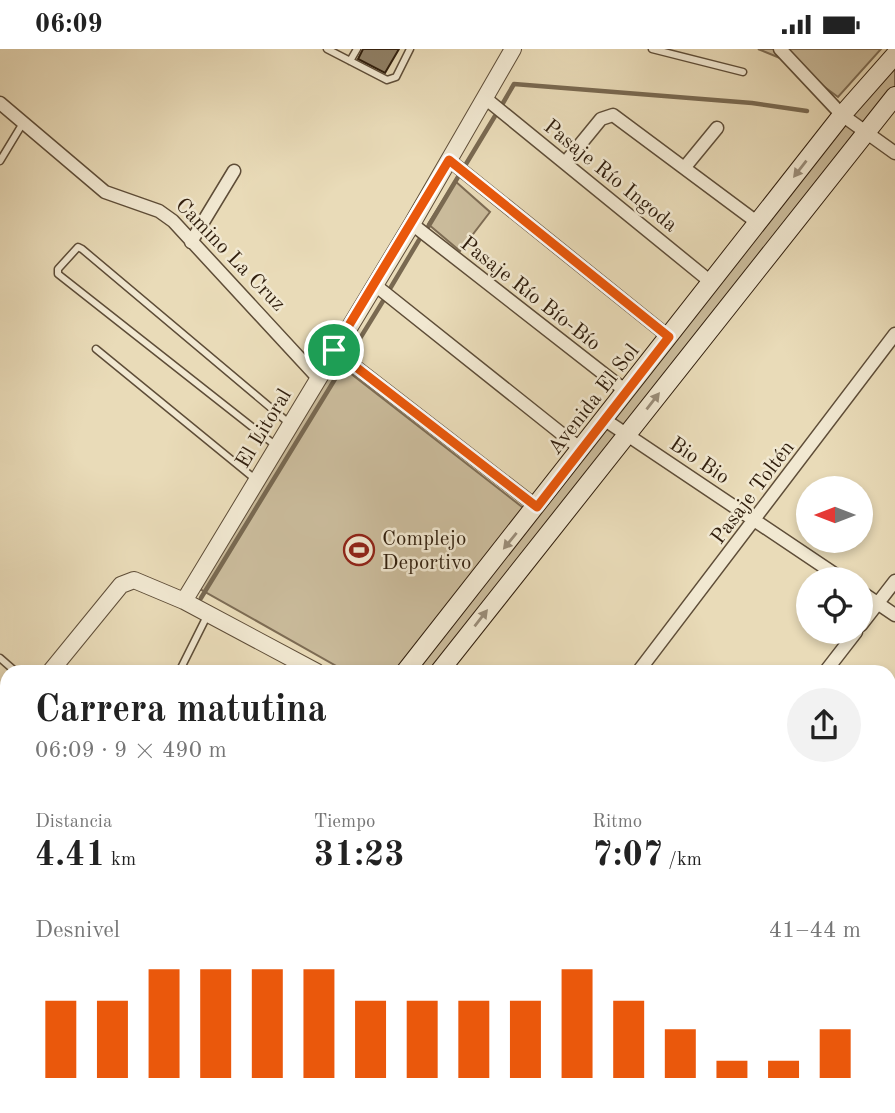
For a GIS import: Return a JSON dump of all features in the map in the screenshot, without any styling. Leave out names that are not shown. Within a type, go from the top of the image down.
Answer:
[{"type":"main road","name":"Avenida El Sol","points":[[411,665],[582,450],[842,115],[895,55]]},
{"type":"main road","points":[[445,665],[895,96]]},
{"type":"street","name":"El Litoral","points":[[184,601],[412,224],[513,49]]},
{"type":"street","points":[[780,49],[842,115],[895,153]]},
{"type":"street","name":"Pasaje Río Ingoda","points":[[485,99],[712,283]]},
{"type":"street","name":"Camino La Cruz","points":[[0,103],[105,192],[159,211],[318,378]]},
{"type":"street","points":[[565,163],[601,119],[613,115],[758,223]]},
{"type":"street","points":[[685,167],[717,128]]},
{"type":"street","points":[[449,160],[669,337]]},
{"type":"street","points":[[191,242],[234,171]]},
{"type":"street","name":"Pasaje Río Bío-Bío","points":[[412,224],[627,392]]},
{"type":"street","points":[[375,285],[582,450]]},
{"type":"street","name":"Pasaje Toltén","points":[[643,665],[895,334]]},
{"type":"street","points":[[334,350],[537,507]]},
{"type":"street","name":"Bio Bio","points":[[605,420],[824,567]]},
{"type":"street","points":[[56,665],[121,585],[134,580],[184,601],[304,665]]},
{"type":"street","points":[[873,609],[895,581]]},
{"type":"street","points":[[873,600],[895,615]]},
{"type":"street","points":[[830,665],[847,644]]},
{"type":"lane","points":[[327,49],[391,80],[410,49]]},
{"type":"lane","points":[[350,61],[357,49]]},
{"type":"lane","points":[[652,49],[743,72]]},
{"type":"lane","points":[[0,161],[23,123]]},
{"type":"lane","points":[[277,446],[68,283],[58,274],[58,269],[78,247],[82,249],[290,424]]},
{"type":"lane","points":[[96,349],[256,480]]},
{"type":"lane","points":[[183,665],[208,615]]},
{"type":"shaded area","points":[[758,49],[881,49],[838,97],[792,63]]},
{"type":"shaded area","points":[[895,57],[895,90],[440,665],[420,665]]},
{"type":"shaded area","points":[[455,181],[490,212],[460,251],[428,224]]},
{"type":"shaded area","name":"Complejo Deportivo","points":[[332,359],[526,510],[403,665],[335,665],[200,589]]},
{"type":"building","points":[[363,49],[399,49],[385,73],[358,59]]},
{"type":"waterway","points":[[503,103],[514,84],[752,103],[807,111]]},
{"type":"waterway","points":[[466,164],[495,116]]},
{"type":"waterway","points":[[428,227],[458,177]]},
{"type":"waterway","points":[[391,287],[419,240]]},
{"type":"waterway","points":[[351,353],[383,301]]},
{"type":"waterway","points":[[201,598],[343,366]]},
{"type":"place","name":"Complejo Deportivo","points":[[359,550]]},
{"type":"route","points":[[449,160],[669,337],[537,507],[334,350],[449,160]]}]
